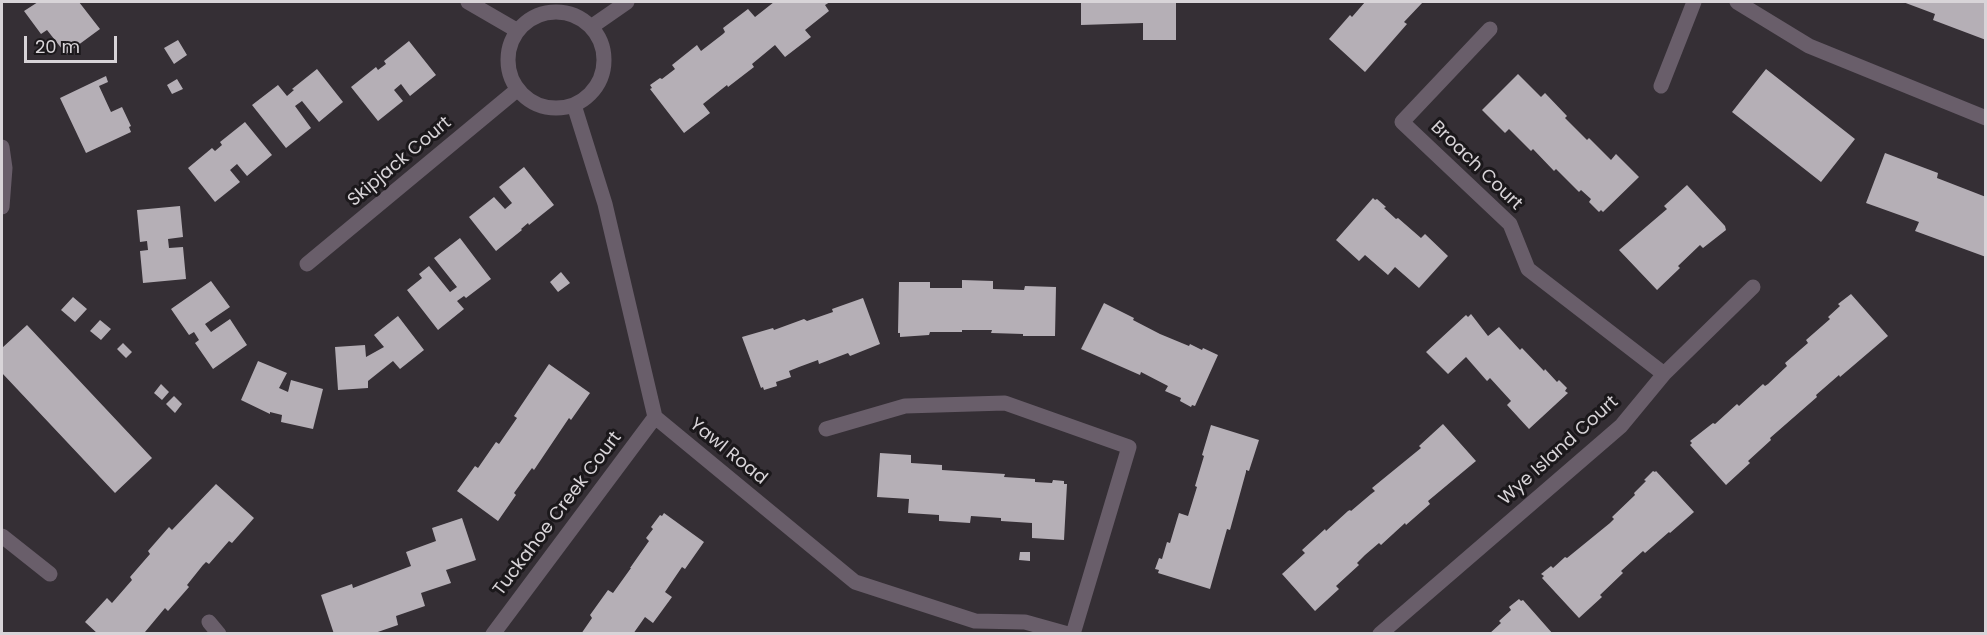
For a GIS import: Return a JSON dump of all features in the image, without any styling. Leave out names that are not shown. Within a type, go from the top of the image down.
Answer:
[{"type":"street","points":[[468,2],[518,31]]},
{"type":"street","points":[[591,27],[627,2]]},
{"type":"street","points":[[1661,86],[1694,2]]},
{"type":"street","points":[[1737,2],[1809,46],[1986,118]]},
{"type":"street","points":[[562,13],[578,18],[591,27],[600,40],[604,55],[604,71],[598,86],[587,97],[574,105],[559,108],[543,106],[529,100],[518,89],[511,75],[508,60],[511,45],[518,31],[531,20],[546,14],[562,13]]},
{"type":"street","name":"Broach Court","points":[[1490,29],[1402,122],[1510,224],[1528,269],[1664,374]]},
{"type":"street","name":"Skipjack Court","points":[[307,264],[518,89]]},
{"type":"street","points":[[574,105],[605,204],[654,417]]},
{"type":"street","points":[[2,147],[5,168],[2,207]]},
{"type":"street","name":"Wye Island Court","points":[[1380,633],[1621,426],[1664,374],[1754,287]]},
{"type":"street","points":[[826,429],[905,406],[1005,403],[1129,447],[1073,633]]},
{"type":"street","name":"Yawl Road","points":[[654,417],[855,582],[974,627],[1025,622],[1068,633]]},
{"type":"street","name":"Tuckahoe Creek Court","points":[[493,633],[654,417]]},
{"type":"street","points":[[2,536],[50,574]]},
{"type":"building","points":[[38,2],[79,2],[100,29],[66,54],[47,30],[41,34],[24,11]]},
{"type":"building","points":[[774,2],[830,2],[825,5],[829,11],[805,30],[811,37],[785,57],[775,45],[752,64],[754,67],[703,104],[710,113],[684,133],[650,89],[652,88],[650,85],[675,69],[672,65],[697,45],[701,51],[723,34],[725,32],[723,28],[748,9],[755,17]]},
{"type":"building","points":[[1081,2],[1176,2],[1176,40],[1143,40],[1143,23],[1081,25]]},
{"type":"building","points":[[1365,2],[1423,2],[1404,22],[1407,24],[1365,72],[1329,39]]},
{"type":"building","points":[[1903,2],[1986,2],[1986,40],[1933,20],[1935,14]]},
{"type":"building","points":[[178,40],[187,55],[174,64],[164,48]]},
{"type":"building","points":[[409,41],[436,75],[410,96],[401,84],[394,90],[403,101],[378,121],[351,87],[376,67],[378,70],[386,64],[384,61]]},
{"type":"building","points":[[317,69],[343,102],[319,122],[302,101],[295,106],[311,128],[286,148],[252,105],[278,85],[287,96],[294,90],[292,89]]},
{"type":"building","points":[[1766,69],[1855,139],[1821,182],[1732,112]]},
{"type":"building","points":[[1518,74],[1541,97],[1545,93],[1587,140],[1589,138],[1611,160],[1616,154],[1639,177],[1603,212],[1601,210],[1599,212],[1589,202],[1591,199],[1581,190],[1579,192],[1556,169],[1554,171],[1533,149],[1531,151],[1509,129],[1505,133],[1482,110]]},
{"type":"building","points":[[106,76],[108,82],[99,86],[111,112],[122,107],[131,126],[129,127],[131,132],[86,153],[60,98]]},
{"type":"building","points":[[177,79],[183,89],[172,94],[167,85]]},
{"type":"building","points":[[245,122],[272,155],[247,176],[237,164],[230,170],[240,182],[215,202],[188,168],[212,148],[215,151],[222,145],[220,142]]},
{"type":"building","points":[[1885,153],[1938,173],[1937,178],[1986,197],[1986,257],[1915,231],[1919,222],[1866,203]]},
{"type":"building","points":[[524,167],[554,205],[529,225],[528,223],[496,251],[469,217],[494,197],[505,209],[512,203],[499,187]]},
{"type":"building","points":[[1687,185],[1725,226],[1726,230],[1703,248],[1700,245],[1657,290],[1619,250],[1667,209],[1664,206]]},
{"type":"building","points":[[1373,198],[1421,238],[1425,234],[1448,256],[1419,288],[1395,267],[1388,275],[1365,255],[1359,261],[1336,240]]},
{"type":"building","points":[[180,206],[183,237],[168,239],[169,248],[183,247],[186,279],[143,283],[140,251],[148,250],[147,241],[140,242],[137,210]]},
{"type":"building","points":[[460,238],[491,279],[466,298],[464,296],[457,301],[464,309],[438,330],[407,290],[422,278],[419,274],[429,266],[450,292],[457,287],[434,258]]},
{"type":"building","points":[[561,272],[570,283],[558,292],[550,282]]},
{"type":"building","points":[[962,280],[993,281],[993,289],[1024,290],[1025,286],[1056,287],[1055,336],[1023,336],[1023,334],[991,333],[992,330],[962,330],[962,332],[930,332],[929,335],[900,337],[898,333],[899,282],[930,282],[930,288],[962,288]]},
{"type":"building","points":[[211,281],[230,307],[205,324],[211,332],[230,319],[247,345],[213,369],[195,343],[199,340],[194,332],[189,335],[171,309]]},
{"type":"building","points":[[1851,294],[1888,336],[1816,395],[1817,397],[1770,438],[1771,440],[1748,461],[1750,463],[1726,485],[1690,445],[1692,443],[1690,441],[1713,423],[1715,424],[1737,404],[1739,406],[1763,384],[1765,386],[1768,384],[1787,366],[1785,363],[1808,343],[1806,340],[1830,319],[1828,317],[1840,306],[1838,304]]},
{"type":"building","points":[[73,297],[87,309],[75,322],[61,310]]},
{"type":"building","points":[[863,298],[880,344],[850,356],[848,353],[819,364],[818,360],[799,367],[789,371],[791,377],[776,382],[777,386],[764,390],[763,387],[761,388],[742,337],[773,328],[774,330],[804,319],[807,321]]},
{"type":"building","points":[[1104,303],[1160,334],[1218,355],[1195,406],[1191,407],[1180,401],[1181,398],[1165,391],[1168,386],[1141,372],[1140,375],[1081,349]]},
{"type":"building","points":[[1471,314],[1488,336],[1499,327],[1520,350],[1522,348],[1544,371],[1545,369],[1557,382],[1559,380],[1567,388],[1565,391],[1568,393],[1529,429],[1507,405],[1511,401],[1490,378],[1487,381],[1466,357],[1448,374],[1426,352],[1466,315],[1468,317]]},
{"type":"building","points":[[398,316],[424,350],[400,369],[393,361],[368,381],[368,388],[338,390],[335,347],[365,345],[366,357],[384,347],[374,335]]},
{"type":"building","points":[[100,320],[111,329],[101,340],[90,331]]},
{"type":"building","points":[[27,325],[152,458],[115,493],[2,373],[2,348]]},
{"type":"building","points":[[123,343],[132,352],[126,358],[117,349]]},
{"type":"building","points":[[258,361],[287,373],[279,388],[288,392],[291,380],[323,389],[313,429],[281,422],[282,415],[270,412],[270,414],[241,400]]},
{"type":"building","points":[[549,364],[590,393],[571,420],[569,418],[534,470],[532,468],[529,472],[498,521],[457,491],[475,466],[478,468],[496,442],[499,444],[517,418],[514,416]]},
{"type":"building","points":[[161,384],[169,392],[162,400],[154,393]]},
{"type":"building","points":[[174,396],[182,404],[175,413],[166,404]]},
{"type":"building","points":[[1443,424],[1476,461],[1428,501],[1430,504],[1406,525],[1405,523],[1381,545],[1379,543],[1365,555],[1357,563],[1359,565],[1336,586],[1339,589],[1315,611],[1282,574],[1305,553],[1302,550],[1325,529],[1326,531],[1375,491],[1372,488],[1421,448],[1419,446]]},
{"type":"building","points":[[1211,425],[1259,440],[1249,471],[1246,470],[1230,530],[1227,529],[1210,589],[1158,573],[1159,570],[1155,569],[1159,558],[1162,559],[1167,542],[1170,543],[1179,513],[1188,516]]},
{"type":"building","points":[[880,453],[911,455],[911,463],[942,465],[942,470],[1005,474],[1004,477],[1035,479],[1035,482],[1064,481],[1064,484],[1067,484],[1064,540],[1032,538],[1032,523],[971,516],[970,523],[939,521],[939,515],[908,513],[909,499],[877,497]]},
{"type":"building","points":[[1653,471],[1656,471],[1694,512],[1621,571],[1623,573],[1600,595],[1602,597],[1579,618],[1542,578],[1544,576],[1541,574],[1551,566],[1553,568],[1565,557],[1567,558],[1610,523],[1614,519],[1612,517],[1635,495],[1634,493]]},
{"type":"building","points":[[216,484],[254,518],[232,543],[229,541],[209,564],[206,562],[203,565],[187,585],[189,587],[168,611],[165,608],[145,632],[146,634],[98,634],[85,622],[107,598],[112,603],[150,554],[148,551],[169,527],[172,530]]},
{"type":"building","points":[[664,513],[704,542],[685,569],[682,567],[665,592],[672,597],[653,623],[645,617],[633,634],[581,634],[592,618],[590,615],[608,590],[613,593],[631,568],[649,541],[646,538],[653,529],[651,527]]},
{"type":"building","points":[[462,518],[476,560],[446,570],[451,583],[421,593],[425,606],[396,616],[398,625],[372,634],[334,634],[321,595],[352,584],[353,588],[411,566],[406,552],[436,541],[432,528]]},
{"type":"building","points":[[1020,552],[1030,552],[1030,561],[1019,560]]},
{"type":"building","points":[[1519,599],[1523,600],[1553,634],[1489,634],[1511,610],[1509,607]]}]
